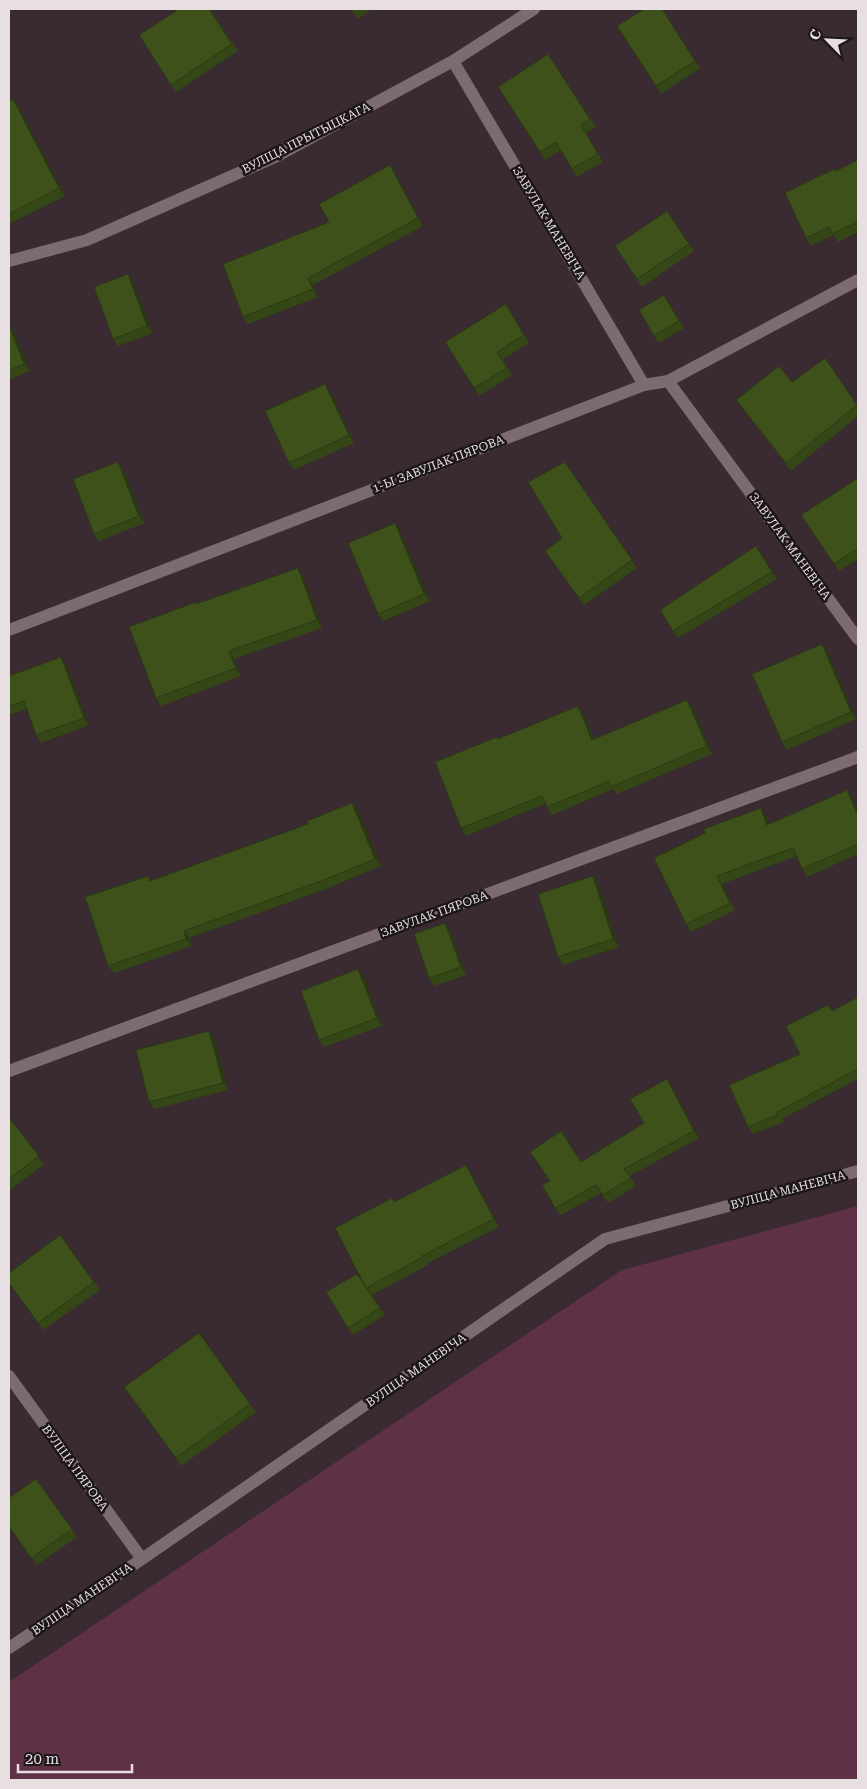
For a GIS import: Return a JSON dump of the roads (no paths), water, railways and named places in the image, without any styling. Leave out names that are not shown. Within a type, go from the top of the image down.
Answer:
[{"type":"street","name":"ВУЛІЦА ПРЫТЫЦКАГА","points":[[9,262],[87,240],[277,156],[453,61],[534,9]]},
{"type":"street","name":"ЗАВУЛАК МАНЕВІЧА","points":[[453,61],[644,385]]},
{"type":"street","name":"1-Ы ЗАВУЛАК ПЯРОВА","points":[[9,630],[644,385],[668,380],[858,280]]},
{"type":"street","name":"ЗАВУЛАК МАНЕВІЧА","points":[[668,380],[858,639]]},
{"type":"street","name":"ЗАВУЛАК ПЯРОВА","points":[[9,1071],[858,757]]},
{"type":"street","name":"ВУЛІЦА МАНЕВІЧА","points":[[9,1648],[142,1559],[606,1239],[858,1171]]},
{"type":"street","name":"ВУЛІЦА ПЯРОВА","points":[[9,1376],[142,1559]]}]
